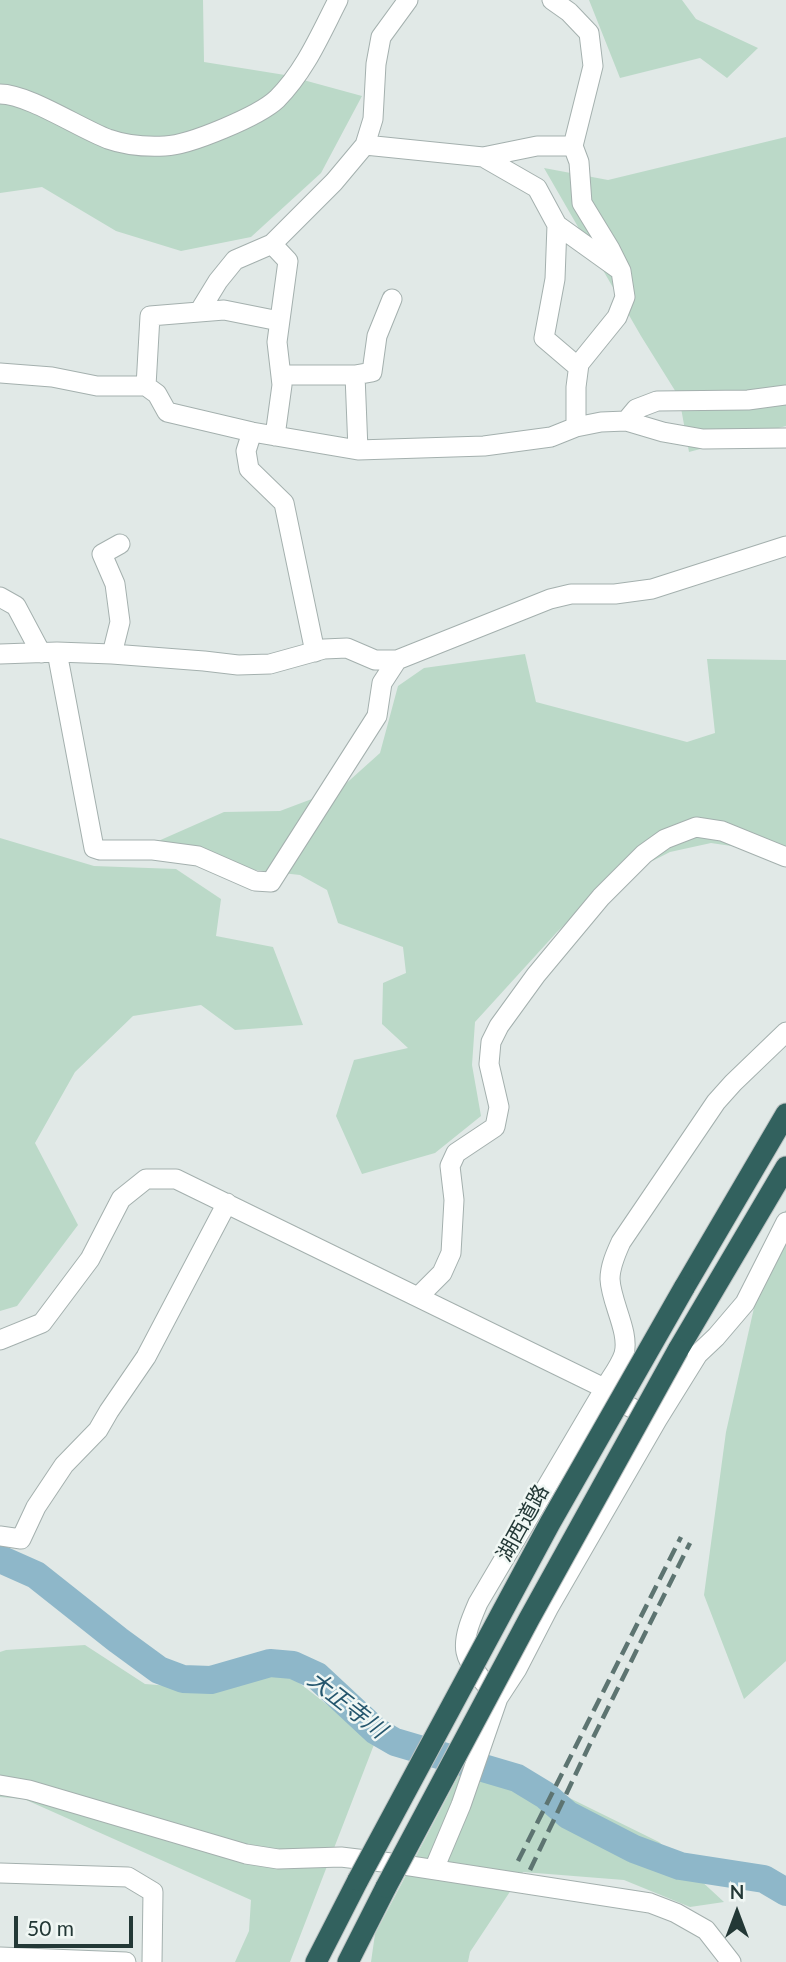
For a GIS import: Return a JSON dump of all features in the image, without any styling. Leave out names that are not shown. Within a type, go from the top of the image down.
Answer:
[{"type":"highway","name":"湖西道路","points":[[316,1962],[550,1523],[786,1114]]},
{"type":"highway","points":[[348,1962],[529,1619],[678,1350],[786,1167]]},
{"type":"street","points":[[0,94],[26,100],[109,139],[134,145],[168,146],[191,140],[242,121],[275,101],[304,67],[338,0]]},
{"type":"street","points":[[199,312],[234,260],[272,244],[334,182],[365,145],[373,119],[376,64],[382,37],[408,0]]},
{"type":"street","points":[[552,0],[569,12],[589,33],[593,66],[573,146],[579,162],[582,203],[621,271],[625,297],[617,317],[579,364],[576,427]]},
{"type":"street","points":[[365,145],[483,157],[537,146],[573,146]]},
{"type":"street","points":[[483,157],[537,188],[557,225],[621,271]]},
{"type":"street","points":[[557,225],[555,279],[544,338],[578,367]]},
{"type":"street","points":[[272,244],[288,261],[276,342],[282,384],[275,436]]},
{"type":"street","points":[[281,376],[355,375],[372,372],[377,336],[392,299]]},
{"type":"street","points":[[146,386],[150,316],[224,310],[279,321]]},
{"type":"street","points":[[0,373],[52,377],[97,386],[146,386],[157,394],[167,412],[252,432],[358,450],[484,446],[551,438],[576,427],[626,421],[663,432],[703,439],[786,438]]},
{"type":"street","points":[[355,375],[358,450]]},
{"type":"street","points":[[626,421],[636,409],[657,401],[748,400],[786,395]]},
{"type":"street","points":[[252,432],[246,451],[249,469],[284,503],[315,652]]},
{"type":"street","points":[[112,654],[120,622],[115,584],[102,554],[120,544]]},
{"type":"street","points":[[0,654],[112,654],[238,665],[270,664],[324,649],[347,648],[375,660],[397,660],[550,599],[571,594],[615,594],[652,589],[786,546]]},
{"type":"street","points":[[0,597],[16,606],[49,652],[94,848],[153,850],[198,856],[255,881],[271,882],[377,716],[382,683],[397,660]]},
{"type":"street","points":[[418,1297],[442,1273],[451,1253],[454,1200],[450,1166],[456,1153],[495,1126],[499,1107],[489,1064],[491,1042],[499,1026],[536,975],[601,897],[644,855],[665,839],[696,827],[722,831],[786,857]]},
{"type":"street","points":[[495,1707],[466,1652],[468,1627],[478,1603],[623,1355],[625,1339],[610,1278],[621,1242],[716,1102],[785,1034]]},
{"type":"street","points":[[0,1340],[42,1322],[90,1259],[121,1199],[146,1179],[176,1179],[418,1297],[657,1420]]},
{"type":"street","points":[[0,1536],[21,1539],[36,1507],[64,1465],[98,1430],[146,1357],[227,1203]]},
{"type":"street","points":[[434,1869],[461,1805],[495,1707],[549,1607],[698,1354],[744,1303],[786,1222]]},
{"type":"street","points":[[0,1785],[29,1790],[246,1854],[278,1859],[341,1857],[650,1903],[676,1913],[706,1930],[731,1962]]},
{"type":"street","points":[[0,1873],[128,1877],[153,1892],[152,1962]]},
{"type":"street","points":[[0,1957],[127,1962]]},
{"type":"green space","points":[[0,0],[203,0],[204,62],[285,75],[362,96],[321,173],[251,237],[181,251],[116,231],[42,187],[0,193]]},
{"type":"green space","points":[[589,0],[682,0],[696,19],[758,48],[727,78],[700,58],[620,78]]},
{"type":"green space","points":[[786,137],[786,426],[689,452],[679,397],[544,168],[608,180]]},
{"type":"green space","points":[[525,654],[536,702],[687,742],[715,733],[707,659],[786,660],[786,854],[711,843],[670,852],[609,883],[557,932],[475,1022],[472,1065],[481,1116],[435,1153],[362,1174],[336,1116],[354,1060],[408,1048],[382,1024],[383,983],[406,973],[403,947],[338,923],[327,890],[300,875],[255,870],[156,842],[224,812],[280,811],[341,788],[380,753],[398,686],[424,668]]},
{"type":"green space","points":[[0,838],[94,866],[176,869],[221,899],[216,936],[273,947],[303,1025],[235,1030],[201,1005],[133,1016],[75,1072],[35,1143],[78,1225],[17,1306],[0,1311]]},
{"type":"green space","points":[[786,1210],[786,1661],[744,1699],[704,1595],[726,1432],[772,1228]]},
{"type":"green space","points":[[85,1645],[145,1684],[220,1690],[284,1671],[375,1742],[290,1962],[235,1962],[249,1931],[251,1900],[24,1799],[0,1797],[0,1652]]},
{"type":"green space","points":[[472,1750],[659,1842],[724,1902],[690,1907],[624,1880],[523,1872],[470,1952],[468,1962],[371,1962],[375,1934]]},
{"type":"waterway","name":"大正寺川","points":[[0,1559],[36,1575],[159,1670],[183,1679],[211,1680],[270,1663],[293,1665],[317,1676],[376,1731],[395,1742],[517,1778],[545,1795],[568,1815],[634,1849],[680,1866],[764,1879],[786,1892]]},
{"type":"railway","points":[[518,1861],[681,1537]]},
{"type":"railway","points":[[530,1870],[690,1543]]}]
